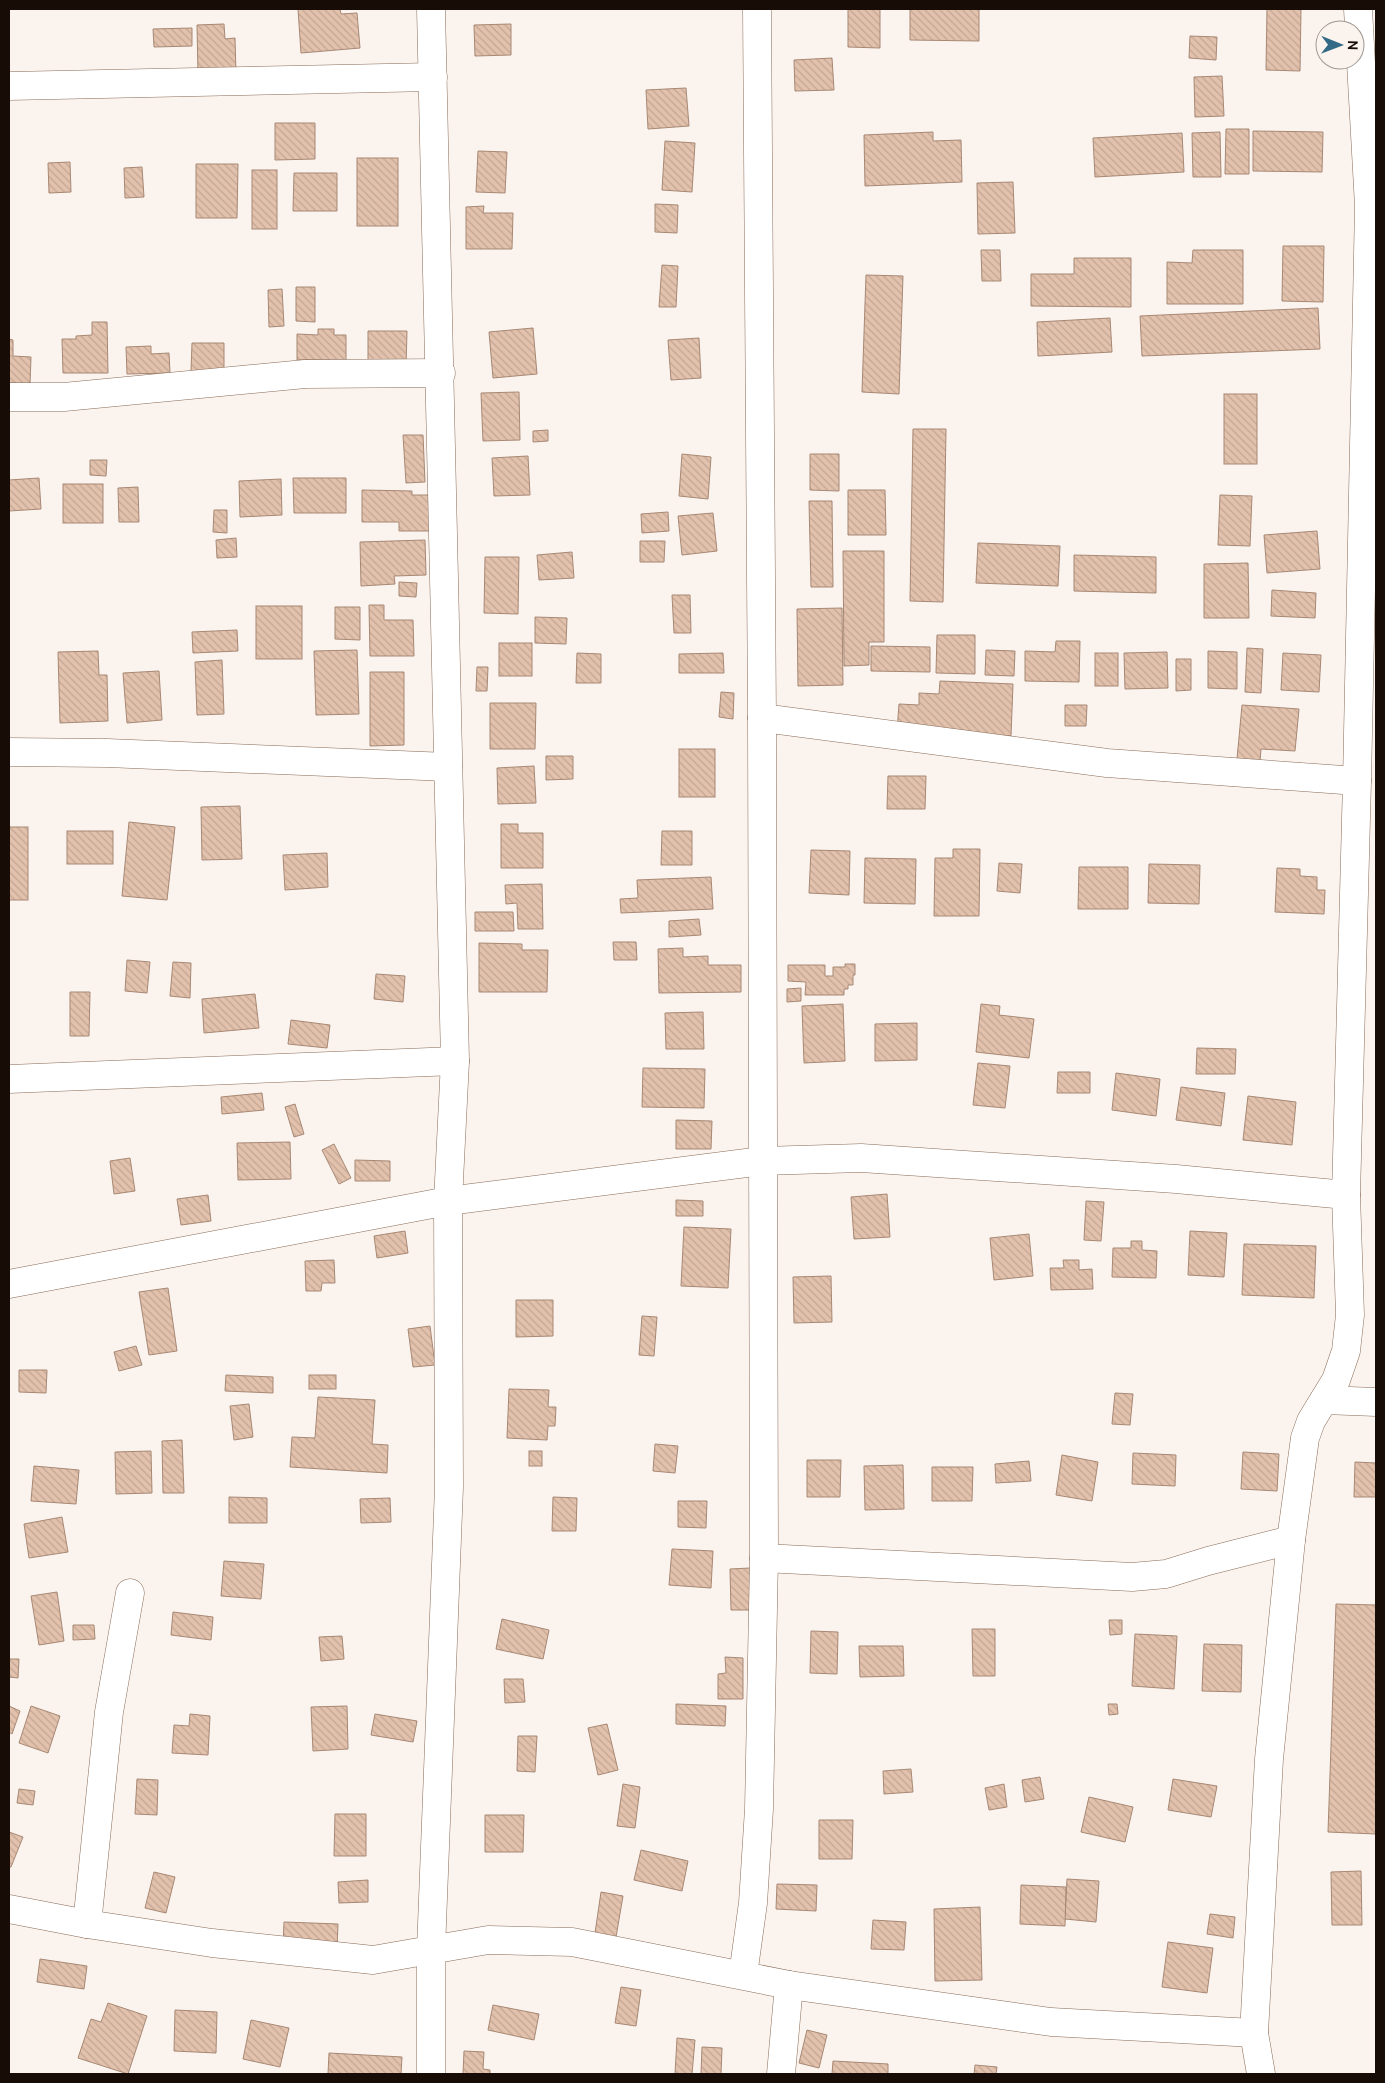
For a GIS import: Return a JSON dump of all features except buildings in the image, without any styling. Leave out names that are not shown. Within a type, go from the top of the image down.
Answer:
[{"type":"street","points":[[431,2074],[431,1950],[449,1487],[448,1201],[455,1061],[432,9]]},
{"type":"street","points":[[743,1975],[753,1903],[758,1809],[764,1558],[762,718],[757,9]]},
{"type":"street","points":[[1261,2074],[1254,2033],[1269,1759],[1291,1540],[1305,1438],[1311,1421],[1336,1380],[1346,1351],[1350,1315],[1346,1195],[1369,206],[1358,9]]},
{"type":"street","points":[[9,86],[433,77]]},
{"type":"street","points":[[9,397],[64,397],[305,374],[441,373]]},
{"type":"street","points":[[762,718],[1107,763],[1357,781]]},
{"type":"street","points":[[9,752],[107,753],[448,767]]},
{"type":"street","points":[[9,1079],[455,1061]]},
{"type":"street","points":[[9,1284],[448,1201],[762,1161],[861,1158],[1176,1179],[1346,1195]]},
{"type":"street","points":[[1324,1400],[1376,1402]]},
{"type":"street","points":[[764,1558],[1132,1577],[1166,1574],[1208,1561],[1291,1540]]},
{"type":"street","points":[[87,1924],[109,1712],[130,1593]]},
{"type":"street","points":[[9,1909],[87,1924],[212,1943],[373,1960],[488,1940],[572,1942],[789,1985],[1051,2022],[1254,2033]]},
{"type":"street","points":[[781,2074],[789,1985]]}]
